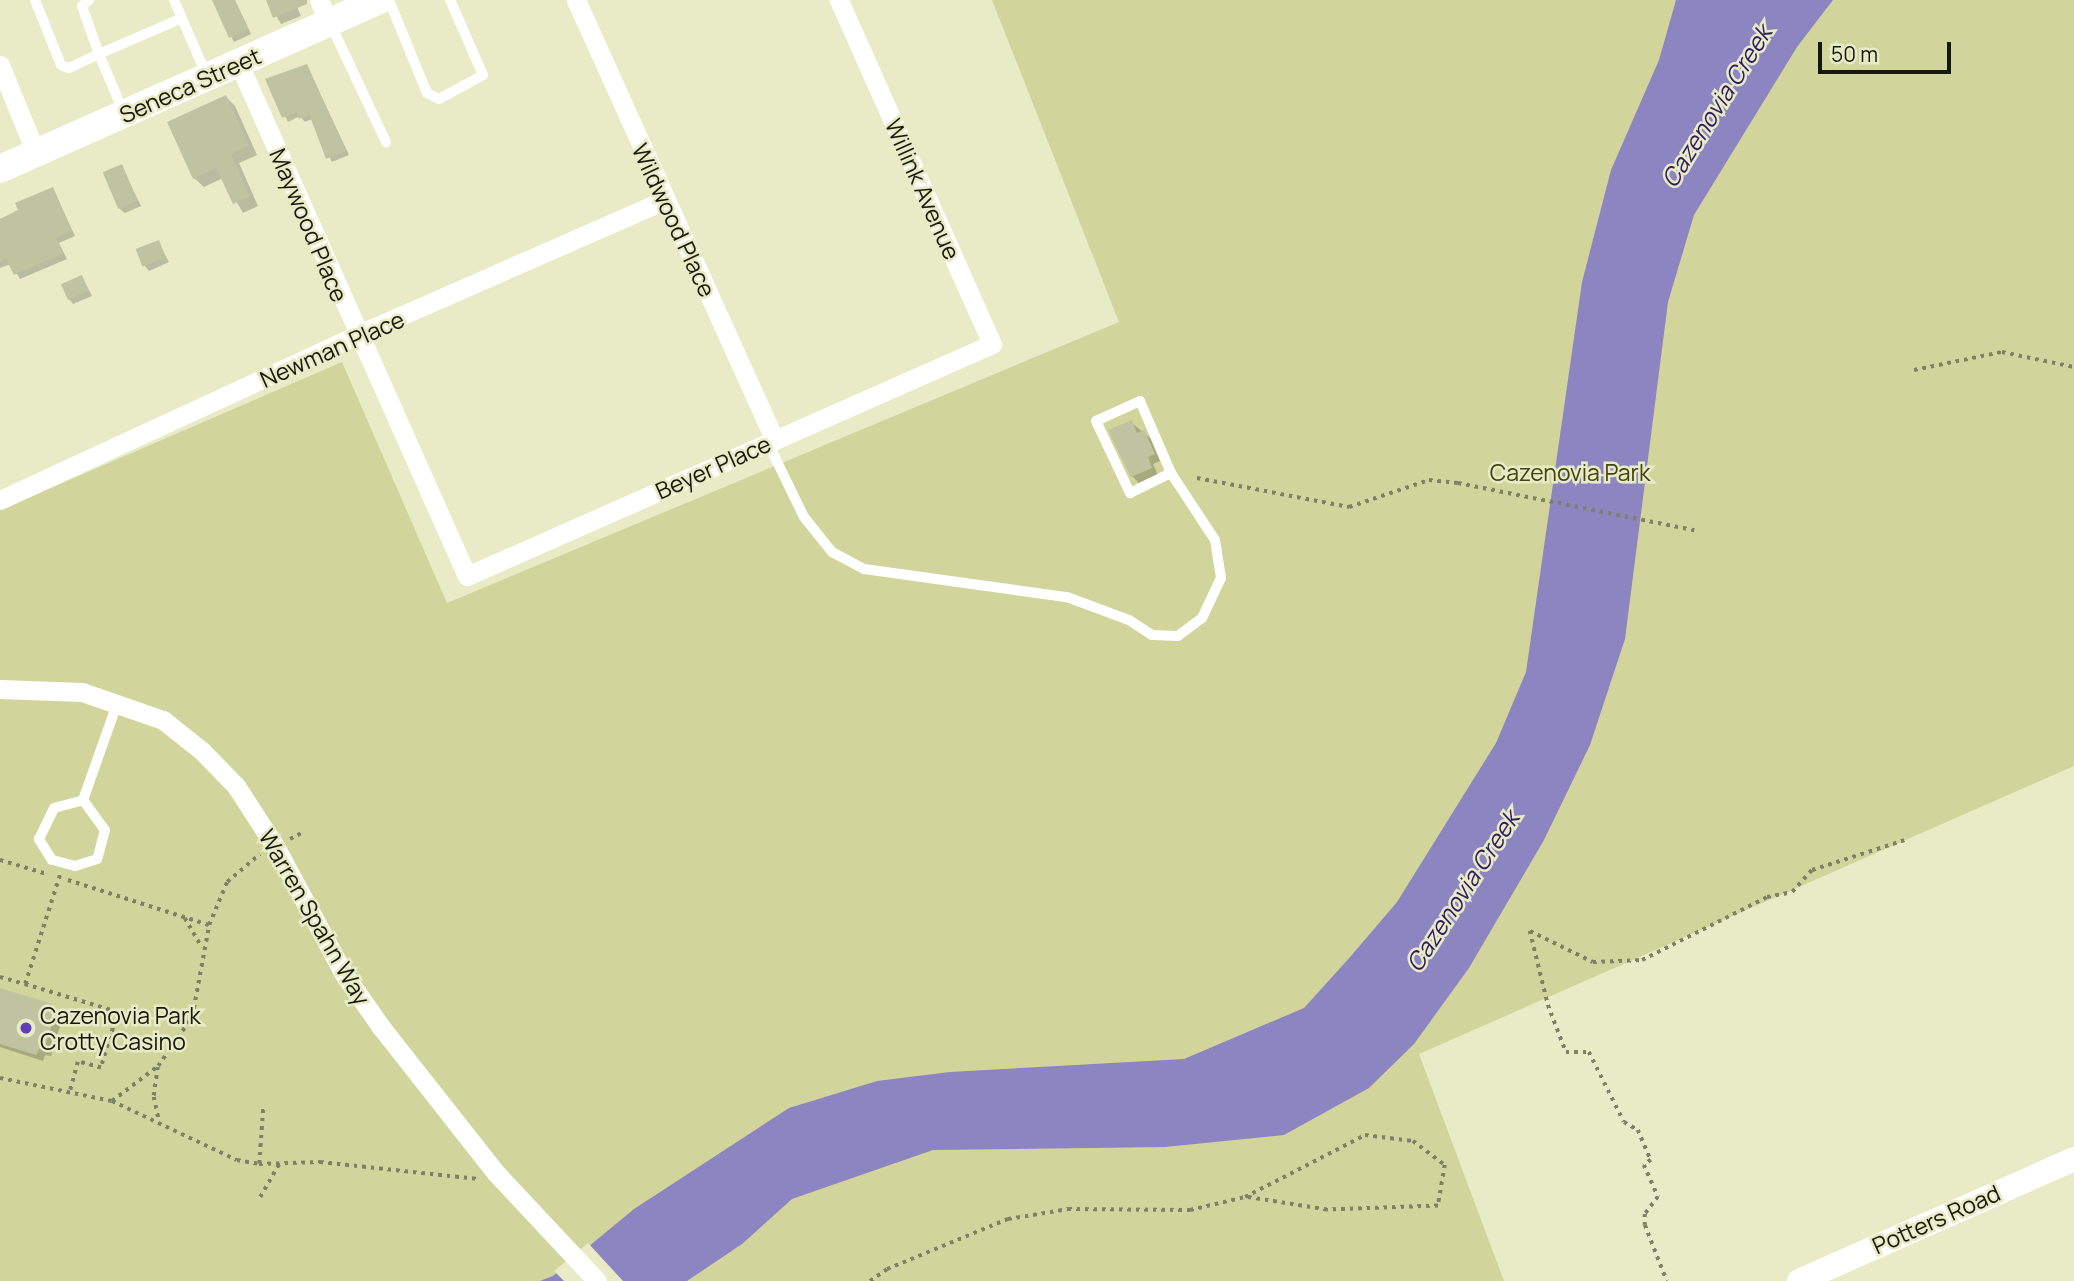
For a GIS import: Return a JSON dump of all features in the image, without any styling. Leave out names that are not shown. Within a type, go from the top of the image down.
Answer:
[{"type":"main road","name":"Seneca Street","points":[[0,169],[239,64],[324,11],[380,0]]},
{"type":"street","name":"Wildwood Place","points":[[576,0],[771,442]]},
{"type":"street","name":"Willink Avenue","points":[[839,0],[992,344],[959,359]]},
{"type":"street","name":"Maywood Place","points":[[239,64],[357,335],[467,576]]},
{"type":"street","points":[[0,65],[36,153]]},
{"type":"street","name":"Newman Place","points":[[0,500],[357,335],[665,200]]},
{"type":"street","name":"Beyer Place","points":[[467,576],[959,359]]},
{"type":"street","name":"Warren Spahn Way","points":[[0,690],[82,692],[163,720],[202,751],[236,786],[275,846],[344,974],[381,1027],[496,1173],[597,1281]]},
{"type":"street","name":"Potters Road","points":[[1799,1281],[2074,1159]]},
{"type":"lane","points":[[34,0],[61,65],[69,68],[182,18]]},
{"type":"lane","points":[[89,0],[82,6],[125,114]]},
{"type":"lane","points":[[174,0],[208,77]]},
{"type":"lane","points":[[389,0],[432,98],[480,80],[484,69],[450,0]]},
{"type":"lane","points":[[324,11],[386,142]]},
{"type":"lane","points":[[1140,401],[1171,473],[1130,493],[1096,421],[1140,401]]},
{"type":"lane","name":"Wildwood Place","points":[[771,442],[804,517],[832,552],[864,569],[1067,597],[1129,620],[1153,635],[1178,636],[1202,618],[1221,578],[1215,540],[1171,473]]},
{"type":"lane","points":[[83,800],[117,703]]},
{"type":"lane","points":[[83,800],[105,830],[97,859],[75,866],[52,860],[40,839],[54,808],[83,800]]},
{"type":"path","points":[[1914,370],[2002,352],[2074,367]]},
{"type":"path","points":[[1197,478],[1349,507],[1429,480],[1458,483],[1694,530]]},
{"type":"path","points":[[288,840],[302,833]]},
{"type":"path","points":[[1667,1281],[1645,1225],[1645,1214],[1658,1197],[1644,1165],[1651,1160],[1638,1129],[1624,1122],[1589,1052],[1566,1052],[1548,1005],[1530,931],[1593,962],[1642,960],[1767,897],[1792,892],[1812,870],[1905,840]]},
{"type":"path","points":[[112,1101],[158,1066],[192,1017],[202,950],[227,881],[262,853]]},
{"type":"path","points":[[0,860],[161,906],[184,918],[209,925]]},
{"type":"path","points":[[24,984],[64,863]]},
{"type":"path","points":[[184,918],[202,950]]},
{"type":"path","points":[[0,976],[118,1012],[101,1068],[78,1062],[70,1091]]},
{"type":"path","points":[[158,1066],[154,1097],[159,1120]]},
{"type":"path","points":[[0,1078],[112,1101],[159,1120],[237,1160],[258,1164],[281,1161],[481,1178]]},
{"type":"path","points":[[258,1164],[263,1108]]},
{"type":"path","points":[[870,1281],[887,1269],[1007,1219],[1068,1209],[1190,1210],[1245,1197],[1365,1135],[1413,1141],[1445,1165],[1438,1206],[1327,1210],[1245,1197]]},
{"type":"path","points":[[260,1197],[281,1161]]},
{"type":"green space","name":"Cazenovia Park","points":[[992,0],[2074,0],[2074,766],[1419,1054],[1504,1281],[0,1281],[0,510],[342,362],[447,603],[1119,322]]},
{"type":"water","name":"Cazenovia Creek","points":[[1676,0],[1833,0],[1797,47],[1694,215],[1668,302],[1625,639],[1590,745],[1544,840],[1469,968],[1414,1044],[1369,1088],[1284,1135],[1165,1147],[933,1150],[792,1199],[742,1244],[687,1281],[540,1281],[553,1276],[634,1209],[789,1108],[877,1081],[950,1072],[1184,1059],[1304,1008],[1351,956],[1397,902],[1496,743],[1526,672],[1582,282],[1611,170],[1659,60]]},
{"type":"pier","points":[[588,1243],[623,1281],[564,1281],[554,1271]]},
{"type":"building","points":[[212,0],[234,0],[248,30],[229,38]]},
{"type":"building","points":[[266,0],[307,0],[307,4],[273,18]]},
{"type":"building","points":[[307,64],[346,151],[326,159],[309,114],[299,119],[296,112],[282,118],[265,79]]},
{"type":"building","points":[[226,95],[249,145],[231,154],[250,197],[233,204],[216,168],[193,179],[167,122]]},
{"type":"building","points":[[122,164],[138,201],[118,209],[103,172]]},
{"type":"building","points":[[53,187],[72,231],[56,238],[63,254],[14,275],[6,259],[0,262],[0,219],[18,210],[15,203]]},
{"type":"building","points":[[159,240],[166,258],[142,267],[136,249]]},
{"type":"building","points":[[82,275],[89,291],[68,300],[61,284]]},
{"type":"building","points":[[1132,420],[1137,433],[1144,430],[1155,454],[1148,457],[1152,468],[1131,477],[1108,430]]},
{"type":"building","name":"Cazenovia Park Crotty Casino","points":[[0,988],[53,1004],[50,1010],[56,1012],[44,1050],[39,1049],[36,1055],[0,1044]]},
{"type":"place","name":"Cazenovia Park Crotty Casino","points":[[26,1028]]}]
